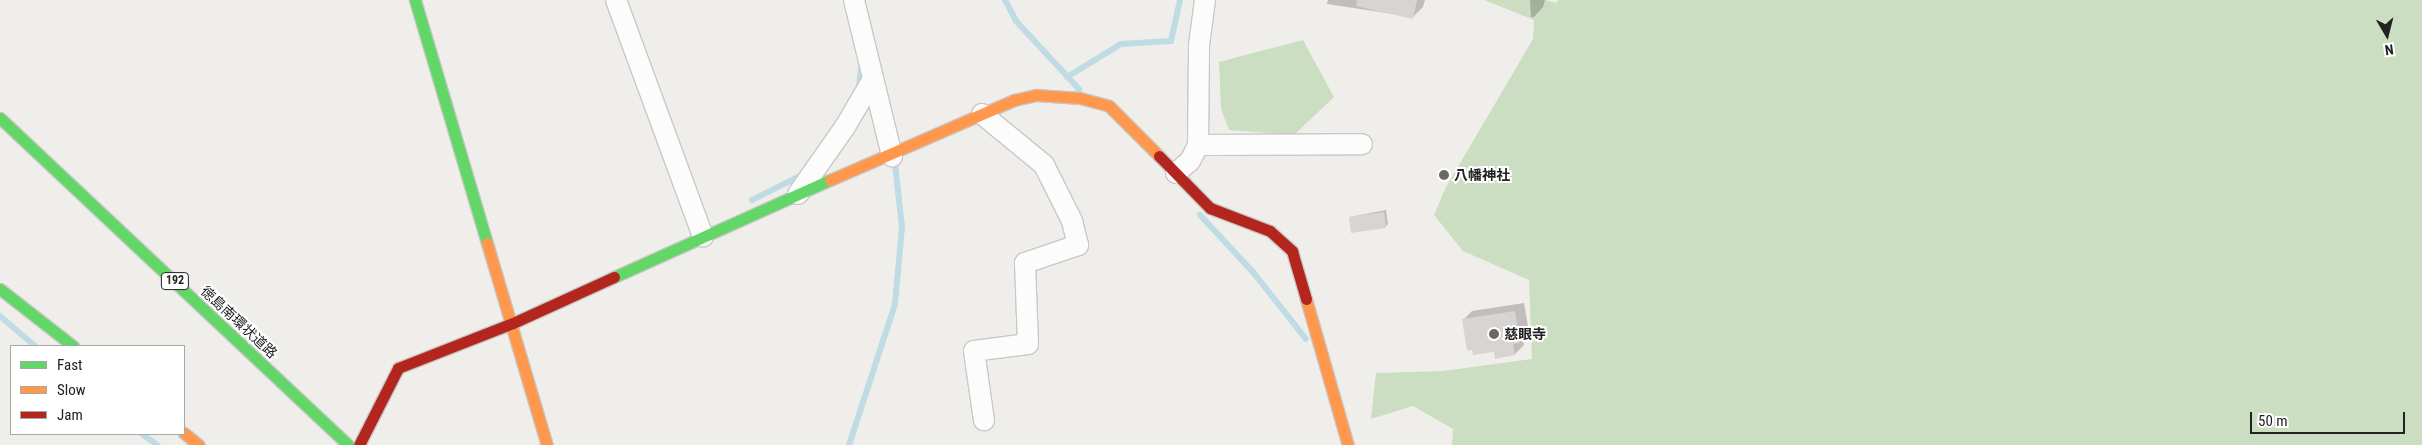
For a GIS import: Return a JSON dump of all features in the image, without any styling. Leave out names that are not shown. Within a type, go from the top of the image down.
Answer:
[{"type":"main road","points":[[415,0],[513,323],[547,445]]},
{"type":"main road","points":[[359,445],[398,368],[513,323],[798,194],[892,156],[982,114],[1036,95],[1096,101],[1119,114],[1210,208],[1270,231],[1292,251],[1343,442]]},
{"type":"main road","name":"徳島南環状道路","points":[[0,118],[348,445]]},
{"type":"main road","points":[[0,289],[72,345]]},
{"type":"main road","points":[[185,434],[199,445]]},
{"type":"street","points":[[616,0],[703,236]]},
{"type":"street","points":[[854,0],[892,156]]},
{"type":"street","points":[[1176,173],[1190,161],[1198,145],[1199,45],[1205,0]]},
{"type":"street","points":[[798,194],[845,127],[873,79]]},
{"type":"street","points":[[982,114],[1044,165],[1072,221],[1078,245],[1025,263],[1028,344],[974,350],[984,420]]},
{"type":"street","points":[[1198,145],[1362,144]]},
{"type":"green space","points":[[1484,0],[1545,0],[1556,3],[1558,0],[2422,0],[2422,445],[1452,445],[1453,429],[1413,406],[1371,419],[1376,373],[1443,371],[1532,359],[1529,280],[1463,251],[1434,215],[1446,187],[1533,39],[1534,20]]},
{"type":"green space","points":[[1303,40],[1334,97],[1294,135],[1229,130],[1221,109],[1219,62]]},
{"type":"building","points":[[1357,0],[1417,0],[1413,19],[1356,6]]},
{"type":"building","points":[[1384,212],[1386,228],[1351,233],[1349,217]]},
{"type":"building","points":[[1515,311],[1520,343],[1513,344],[1515,355],[1495,359],[1494,352],[1473,355],[1472,350],[1467,351],[1462,319]]},
{"type":"waterway","points":[[1005,0],[1016,21],[1079,89]]},
{"type":"waterway","points":[[1067,77],[1121,44],[1171,41],[1180,0]]},
{"type":"waterway","points":[[859,88],[861,68]]},
{"type":"waterway","points":[[849,445],[895,304],[902,227],[895,164]]},
{"type":"waterway","points":[[752,200],[804,174]]},
{"type":"waterway","points":[[1200,215],[1253,272],[1306,339]]},
{"type":"waterway","points":[[0,316],[34,345]]},
{"type":"waterway","points":[[143,435],[157,445]]},
{"type":"traffic: fast","points":[[415,0],[487,243]]},
{"type":"traffic: fast","points":[[0,118],[348,445]]},
{"type":"traffic: fast","points":[[614,277],[830,180]]},
{"type":"traffic: fast","points":[[0,289],[72,345]]},
{"type":"traffic: slow","points":[[830,180],[1014,100],[1036,95],[1080,98],[1109,106],[1159,156]]},
{"type":"traffic: slow","points":[[487,243],[547,445]]},
{"type":"traffic: slow","points":[[1306,299],[1348,445]]},
{"type":"traffic: slow","points":[[185,434],[199,445]]},
{"type":"traffic: jam","points":[[1159,156],[1210,208],[1270,231],[1292,251],[1306,299]]},
{"type":"traffic: jam","points":[[359,445],[398,368],[513,323],[614,277]]},
{"type":"place","name":"八幡神社","points":[[1444,175]]},
{"type":"place","name":"慈眼寺","points":[[1494,334]]}]
